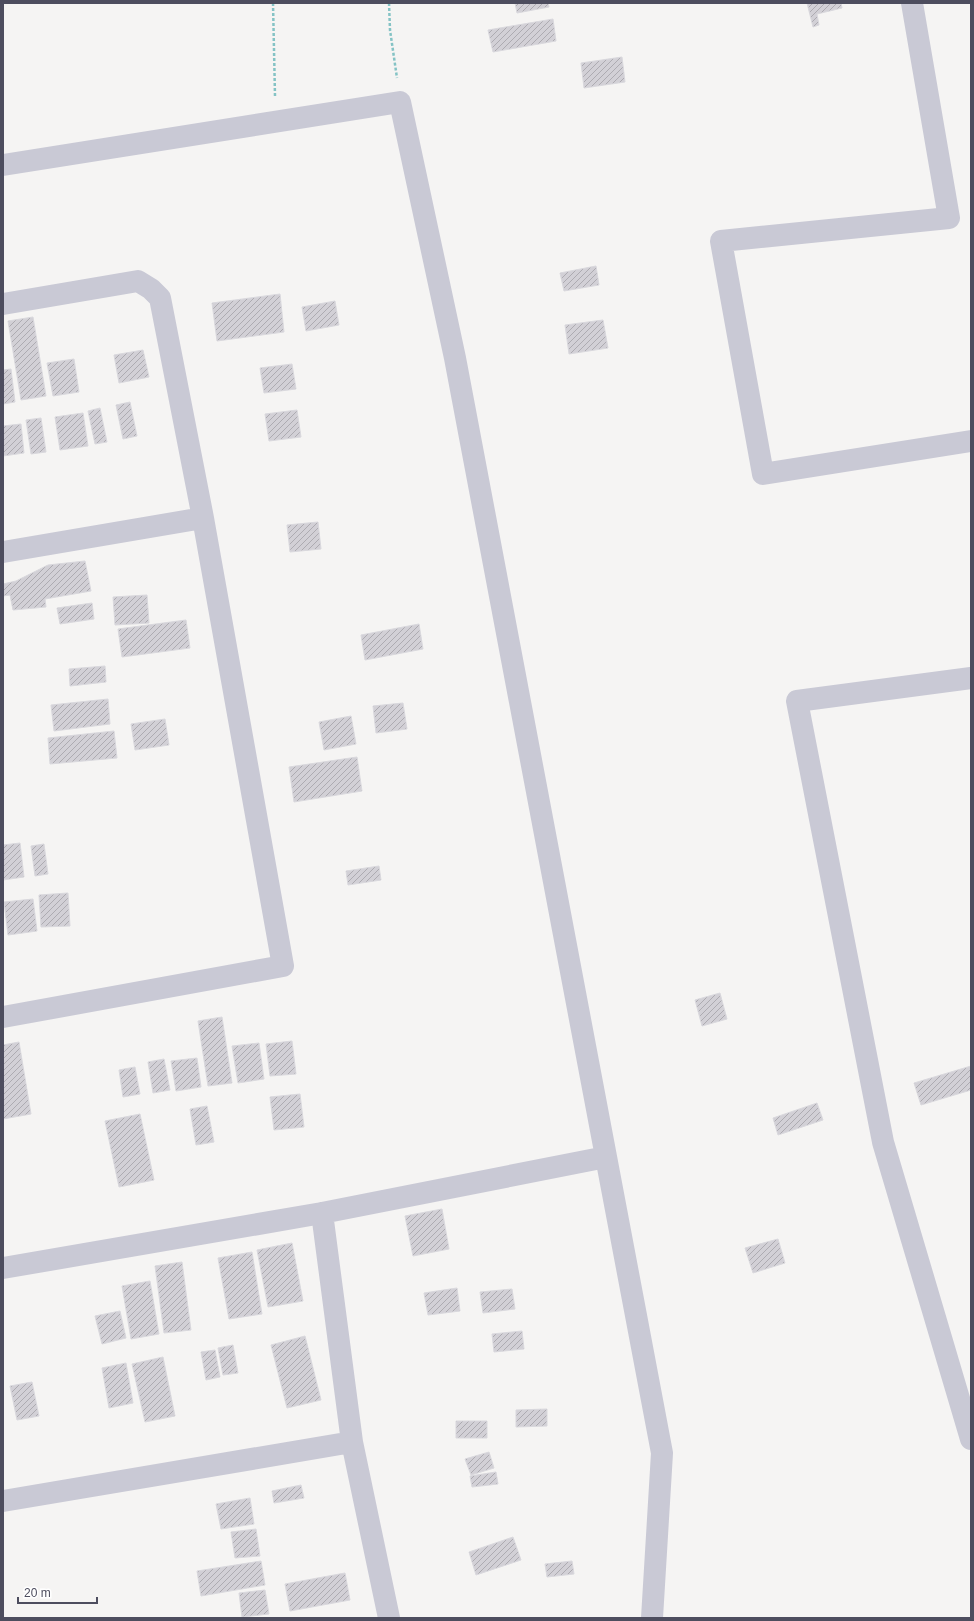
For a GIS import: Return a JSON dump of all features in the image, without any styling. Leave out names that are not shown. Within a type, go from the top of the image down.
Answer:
[{"type":"street","points":[[912,3],[949,218],[721,241],[763,474],[971,441]]},
{"type":"street","points":[[3,165],[400,102],[455,358],[662,1453],[652,1618]]},
{"type":"street","points":[[3,304],[138,281],[152,288],[160,298],[203,518],[283,966],[3,1017]]},
{"type":"street","points":[[3,552],[203,518]]},
{"type":"street","points":[[971,678],[797,701],[883,1142],[971,1439]]},
{"type":"street","points":[[3,1268],[322,1213],[606,1158]]},
{"type":"street","points":[[322,1213],[352,1442],[389,1618]]},
{"type":"street","points":[[3,1501],[352,1442]]},
{"type":"path","points":[[273,3],[276,122]]},
{"type":"path","points":[[389,3],[390,30],[400,102]]},
{"type":"building","points":[[515,3],[548,3],[549,7],[517,13]]},
{"type":"building","points":[[807,3],[841,3],[842,8],[817,14],[819,25],[813,27]]},
{"type":"building","points":[[553,19],[556,41],[493,52],[488,30]]},
{"type":"building","points":[[622,57],[625,82],[584,88],[581,63]]},
{"type":"building","points":[[596,266],[599,285],[564,291],[560,273]]},
{"type":"building","points":[[280,294],[284,332],[217,341],[212,303]]},
{"type":"building","points":[[335,301],[339,325],[306,331],[302,307]]},
{"type":"building","points":[[33,317],[46,396],[21,400],[8,321]]},
{"type":"building","points":[[603,320],[608,348],[569,354],[565,325]]},
{"type":"building","points":[[143,350],[149,377],[119,383],[114,355]]},
{"type":"building","points":[[74,359],[79,392],[53,396],[47,363]]},
{"type":"building","points":[[292,364],[296,389],[264,393],[260,368]]},
{"type":"building","points":[[11,369],[15,402],[3,404],[3,370]]},
{"type":"building","points":[[130,402],[137,436],[123,439],[116,405]]},
{"type":"building","points":[[100,408],[107,442],[95,444],[88,411]]},
{"type":"building","points":[[297,410],[301,437],[269,441],[265,414]]},
{"type":"building","points":[[83,413],[88,446],[60,450],[55,417]]},
{"type":"building","points":[[41,418],[46,452],[31,454],[26,420]]},
{"type":"building","points":[[21,424],[24,453],[3,456],[3,426]]},
{"type":"building","points":[[318,522],[321,549],[290,552],[287,525]]},
{"type":"building","points":[[85,561],[91,591],[45,599],[46,607],[13,610],[10,595],[3,596],[3,584],[16,581],[48,565]]},
{"type":"building","points":[[147,595],[149,623],[115,625],[113,597]]},
{"type":"building","points":[[92,603],[94,619],[60,624],[57,608]]},
{"type":"building","points":[[186,620],[190,648],[122,657],[118,629]]},
{"type":"building","points":[[419,624],[423,649],[365,660],[361,635]]},
{"type":"building","points":[[105,666],[106,682],[70,686],[69,669]]},
{"type":"building","points":[[108,699],[110,724],[54,731],[51,705]]},
{"type":"building","points":[[403,703],[407,729],[376,733],[373,706]]},
{"type":"building","points":[[351,716],[356,744],[324,750],[319,722]]},
{"type":"building","points":[[165,719],[169,745],[135,750],[131,724]]},
{"type":"building","points":[[114,731],[117,758],[50,764],[48,738]]},
{"type":"building","points":[[357,757],[362,791],[294,802],[289,767]]},
{"type":"building","points":[[20,843],[24,877],[3,880],[3,845]]},
{"type":"building","points":[[44,844],[48,874],[35,876],[31,846]]},
{"type":"building","points":[[379,866],[381,880],[348,885],[346,871]]},
{"type":"building","points":[[68,893],[70,926],[41,927],[39,895]]},
{"type":"building","points":[[33,899],[37,931],[8,935],[4,902]]},
{"type":"building","points":[[720,993],[727,1019],[702,1026],[695,1000]]},
{"type":"building","points":[[222,1017],[232,1083],[208,1086],[198,1021]]},
{"type":"building","points":[[292,1041],[296,1074],[270,1076],[266,1044]]},
{"type":"building","points":[[19,1042],[31,1114],[3,1119],[3,1045]]},
{"type":"building","points":[[259,1043],[264,1079],[238,1083],[232,1046]]},
{"type":"building","points":[[197,1058],[201,1087],[176,1091],[171,1061]]},
{"type":"building","points":[[164,1059],[170,1090],[153,1093],[148,1062]]},
{"type":"building","points":[[971,1066],[971,1090],[921,1105],[914,1083]]},
{"type":"building","points":[[135,1067],[140,1094],[123,1097],[119,1070]]},
{"type":"building","points":[[300,1094],[304,1127],[274,1130],[270,1097]]},
{"type":"building","points":[[817,1103],[823,1120],[778,1135],[773,1118]]},
{"type":"building","points":[[207,1106],[214,1142],[196,1145],[190,1109]]},
{"type":"building","points":[[140,1114],[154,1180],[119,1187],[105,1121]]},
{"type":"building","points":[[442,1209],[449,1249],[413,1256],[405,1216]]},
{"type":"building","points":[[778,1239],[785,1263],[753,1273],[745,1248]]},
{"type":"building","points":[[292,1243],[303,1301],[268,1307],[257,1250]]},
{"type":"building","points":[[252,1252],[262,1314],[229,1319],[218,1258]]},
{"type":"building","points":[[182,1262],[191,1330],[164,1333],[155,1266]]},
{"type":"building","points":[[150,1281],[159,1334],[131,1339],[122,1286]]},
{"type":"building","points":[[457,1288],[460,1311],[428,1315],[424,1293]]},
{"type":"building","points":[[512,1289],[515,1309],[483,1313],[480,1292]]},
{"type":"building","points":[[120,1311],[126,1338],[102,1344],[95,1316]]},
{"type":"building","points":[[522,1331],[524,1349],[494,1352],[492,1334]]},
{"type":"building","points":[[305,1336],[321,1400],[287,1408],[271,1345]]},
{"type":"building","points":[[233,1345],[238,1373],[223,1375],[218,1348]]},
{"type":"building","points":[[215,1350],[220,1377],[206,1380],[201,1352]]},
{"type":"building","points":[[163,1357],[175,1416],[145,1422],[132,1364]]},
{"type":"building","points":[[126,1363],[133,1403],[109,1408],[102,1368]]},
{"type":"building","points":[[32,1382],[39,1416],[17,1420],[10,1386]]},
{"type":"building","points":[[547,1409],[547,1426],[516,1427],[516,1410]]},
{"type":"building","points":[[456,1421],[487,1421],[487,1438],[456,1438]]},
{"type":"building","points":[[489,1452],[494,1468],[471,1475],[465,1459]]},
{"type":"building","points":[[496,1472],[498,1484],[472,1487],[470,1476]]},
{"type":"building","points":[[301,1485],[304,1498],[274,1503],[272,1491]]},
{"type":"building","points":[[250,1498],[254,1524],[221,1529],[216,1504]]},
{"type":"building","points":[[256,1529],[260,1556],[235,1558],[231,1532]]},
{"type":"building","points":[[513,1537],[521,1560],[476,1575],[469,1552]]},
{"type":"building","points":[[261,1561],[265,1585],[201,1596],[197,1571]]},
{"type":"building","points":[[572,1561],[574,1574],[547,1577],[545,1564]]},
{"type":"building","points":[[345,1573],[350,1600],[290,1611],[285,1584]]},
{"type":"building","points":[[265,1590],[269,1614],[242,1617],[239,1593]]}]
